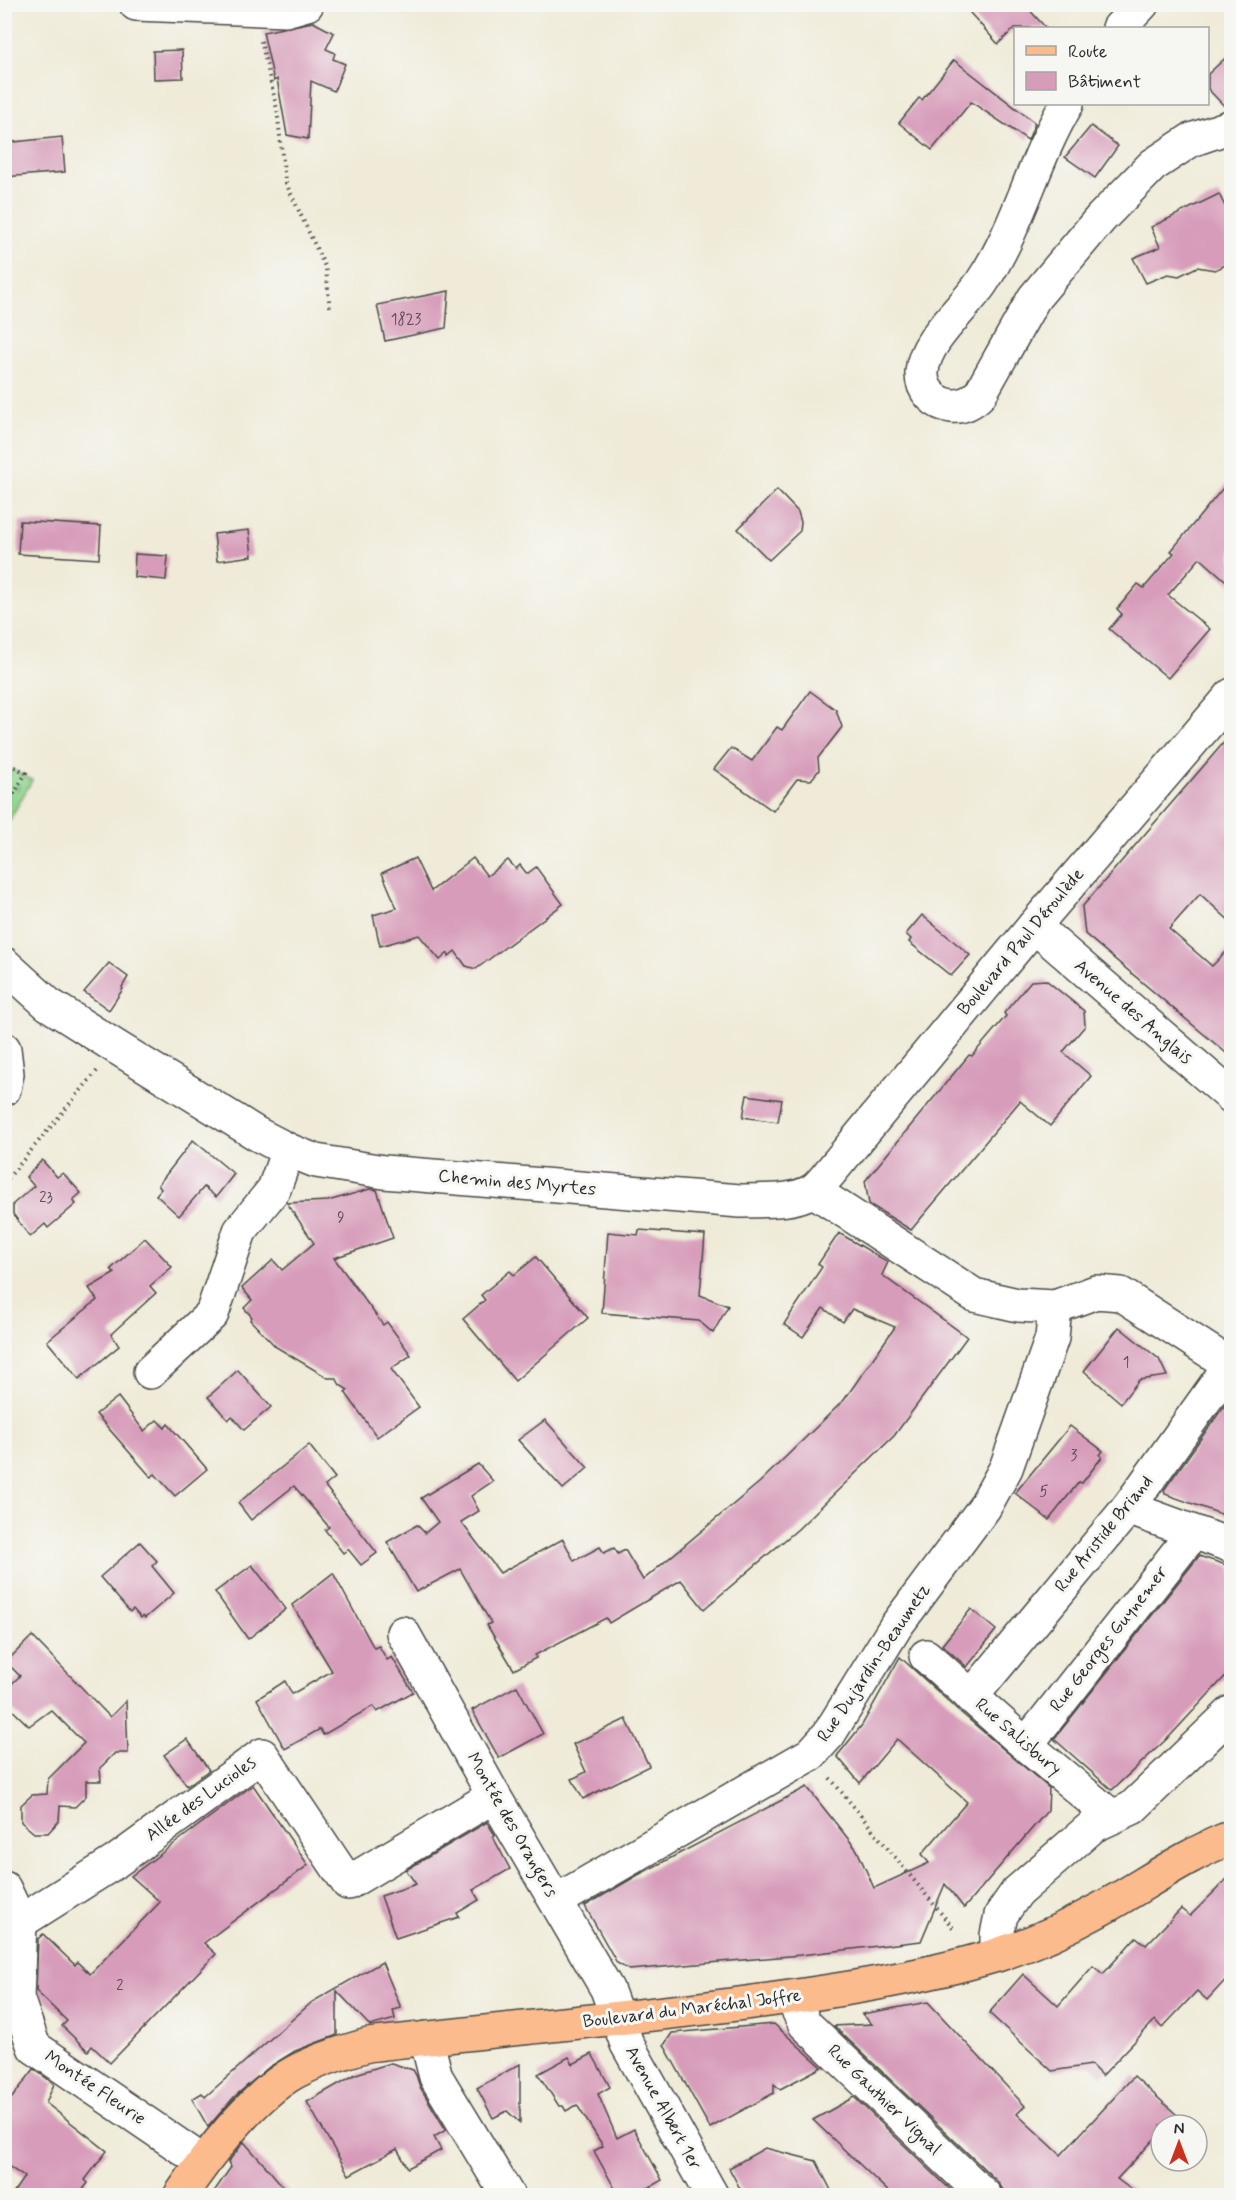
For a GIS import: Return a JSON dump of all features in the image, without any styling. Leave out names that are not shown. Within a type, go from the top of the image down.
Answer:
[{"type":"main road","name":"Boulevard du Maréchal Joffre","points":[[180,2196],[203,2162],[267,2093],[294,2073],[333,2055],[368,2045],[792,1998],[918,1974],[997,1954],[1049,1935],[1095,1912],[1209,1846],[1232,1837]]},
{"type":"street","points":[[136,4],[286,10],[307,4]]},
{"type":"street","points":[[1120,27],[1142,4]]},
{"type":"street","points":[[1067,105],[1000,252],[981,283],[926,353],[921,373],[924,385],[928,394],[946,405],[959,407],[973,401],[980,394],[1034,298],[1093,226],[1153,165],[1191,140],[1232,126]]},
{"type":"street","name":"Boulevard Paul Déroulède","points":[[814,1191],[1034,926],[1232,695]]},
{"type":"street","name":"Avenue des Anglais","points":[[1034,926],[1232,1097]]},
{"type":"street","name":"Chemin des Myrtes","points":[[4,964],[48,1004],[116,1047],[257,1134],[316,1161],[348,1168],[740,1201],[783,1199],[814,1191]]},
{"type":"street","points":[[4,1049],[7,1074],[4,1089]]},
{"type":"street","points":[[150,1372],[212,1314],[240,1231],[274,1189],[288,1150]]},
{"type":"street","points":[[814,1191],[974,1295],[1018,1305],[1055,1307],[1096,1292],[1121,1294],[1231,1366]]},
{"type":"street","name":"Rue Dujardin-Beaumetz","points":[[556,1901],[811,1754],[829,1734],[896,1626],[984,1508],[1006,1468],[1052,1338],[1055,1307]]},
{"type":"street","name":"Rue Aristide Briand","points":[[971,1696],[1128,1508],[1231,1366]]},
{"type":"street","points":[[1128,1508],[1232,1546]]},
{"type":"street","name":"Rue Georges Guynemer","points":[[1026,1745],[1192,1533]]},
{"type":"street","name":"Montée des Orangers","points":[[403,1633],[494,1796],[607,1989],[618,2018]]},
{"type":"street","name":"Rue Salisbury","points":[[926,1656],[1026,1745],[1112,1816]]},
{"type":"street","points":[[997,1954],[997,1935],[1001,1915],[1017,1892],[1093,1826],[1132,1808],[1232,1712]]},
{"type":"street","name":"Allée des Lucioles","points":[[20,1922],[116,1862],[262,1755],[348,1883],[494,1796]]},
{"type":"street","name":"Montée Fleurie","points":[[4,1888],[20,1922],[17,1998],[34,2047],[203,2162]]},
{"type":"street","name":"Rue Gauthier Vignal","points":[[792,1998],[805,2024],[985,2196]]},
{"type":"street","name":"Avenue Albert 1er","points":[[618,2018],[627,2044],[711,2196]]},
{"type":"street","points":[[426,2038],[436,2077],[508,2196]]},
{"type":"path","points":[[253,9],[277,109],[285,181],[326,269],[330,311]]},
{"type":"path","points":[[4,761],[26,772],[4,811]]},
{"type":"path","points":[[4,1183],[116,1047]]},
{"type":"path","points":[[811,1754],[954,1929]]},
{"type":"green space","points":[[5,766],[32,780],[5,828]]},
{"type":"building","points":[[962,4],[1024,4],[1045,27],[1014,27],[998,44]]},
{"type":"building","points":[[313,22],[334,33],[326,49],[335,53],[333,59],[345,64],[334,91],[311,81],[308,139],[287,135],[277,79],[274,81],[263,32]]},
{"type":"building","points":[[182,50],[183,78],[154,79],[153,51]]},
{"type":"building","points":[[1232,52],[1232,108],[1226,108],[1209,90],[1209,73]]},
{"type":"building","points":[[954,60],[1035,123],[1028,140],[971,102],[932,150],[899,123],[919,98],[922,100]]},
{"type":"building","points":[[1091,126],[1118,146],[1095,178],[1065,157]]},
{"type":"building","points":[[62,137],[65,172],[4,177],[4,143]]},
{"type":"building","points":[[1219,194],[1232,221],[1232,262],[1215,270],[1197,267],[1179,276],[1168,274],[1146,283],[1133,258],[1160,247],[1151,227]]},
{"type":"building","points":[[449,291],[446,328],[385,341],[377,305]]},
{"type":"building","points":[[1232,477],[1232,586],[1200,558],[1168,595],[1210,629],[1168,678],[1109,629],[1122,614],[1117,609],[1138,584],[1144,588],[1174,553],[1171,551]]},
{"type":"building","points":[[777,490],[798,512],[801,522],[800,531],[769,560],[738,529]]},
{"type":"building","points":[[20,521],[101,526],[99,559],[18,554]]},
{"type":"building","points":[[249,530],[252,556],[217,561],[214,534]]},
{"type":"building","points":[[135,554],[168,556],[166,580],[134,577]]},
{"type":"building","points":[[810,691],[836,710],[842,727],[818,758],[819,770],[811,780],[797,779],[773,811],[714,769],[731,748],[752,761],[777,727],[782,730]]},
{"type":"building","points":[[1232,733],[1232,923],[1200,894],[1169,929],[1212,966],[1232,946],[1232,1058],[1085,934],[1082,907]]},
{"type":"building","points":[[415,858],[431,891],[473,858],[487,876],[508,860],[516,869],[520,865],[527,874],[536,867],[563,904],[476,969],[466,966],[455,951],[449,956],[448,953],[440,960],[419,935],[380,946],[373,915],[397,908],[382,873]]},
{"type":"building","points":[[922,915],[970,955],[951,976],[909,942],[911,939],[906,934]]},
{"type":"building","points":[[109,963],[128,977],[109,1010],[84,992]]},
{"type":"building","points":[[1046,980],[1084,1011],[1085,1026],[1063,1052],[1091,1076],[1050,1126],[1020,1101],[911,1230],[869,1204],[865,1181],[969,1055],[972,1056],[1006,1016],[1004,1013],[1031,981]]},
{"type":"building","points":[[747,1095],[782,1100],[778,1122],[743,1117]]},
{"type":"building","points":[[193,1140],[234,1174],[216,1197],[204,1187],[179,1216],[156,1195],[161,1189],[158,1185]]},
{"type":"building","points":[[42,1160],[57,1177],[63,1173],[81,1193],[73,1200],[76,1204],[48,1228],[45,1224],[30,1237],[13,1214],[13,1204],[34,1186],[26,1177]]},
{"type":"building","points":[[370,1189],[377,1190],[393,1238],[334,1258],[383,1325],[387,1322],[411,1355],[391,1369],[419,1407],[377,1437],[345,1392],[348,1390],[340,1385],[336,1378],[328,1378],[276,1347],[250,1320],[252,1317],[244,1308],[252,1300],[242,1288],[273,1260],[282,1270],[314,1243],[287,1203],[328,1201]]},
{"type":"building","points":[[639,1230],[705,1235],[700,1295],[728,1306],[713,1333],[699,1321],[602,1313],[608,1232],[638,1235]]},
{"type":"building","points":[[839,1233],[888,1262],[882,1275],[967,1337],[894,1436],[798,1529],[704,1609],[681,1580],[609,1623],[606,1618],[535,1655],[536,1658],[514,1670],[487,1625],[491,1623],[460,1569],[416,1592],[387,1542],[417,1525],[425,1533],[438,1522],[421,1498],[478,1464],[493,1481],[471,1496],[479,1511],[461,1522],[500,1573],[563,1539],[574,1561],[600,1547],[604,1553],[614,1548],[618,1554],[625,1550],[643,1580],[760,1482],[844,1400],[895,1327],[852,1309],[843,1322],[823,1308],[803,1337],[784,1324],[822,1267],[818,1264]]},
{"type":"building","points":[[145,1238],[172,1267],[150,1286],[156,1293],[111,1334],[119,1346],[79,1379],[47,1341],[97,1300],[89,1288],[115,1273],[111,1269]]},
{"type":"building","points":[[536,1257],[588,1318],[515,1381],[463,1319],[485,1300],[481,1295],[510,1271],[514,1275]]},
{"type":"building","points":[[1119,1327],[1159,1359],[1167,1376],[1139,1380],[1121,1403],[1084,1371]]},
{"type":"building","points":[[238,1370],[271,1407],[244,1430],[232,1416],[228,1420],[208,1397]]},
{"type":"building","points":[[1232,1395],[1232,1518],[1165,1494],[1164,1490]]},
{"type":"building","points":[[118,1397],[144,1431],[157,1420],[165,1428],[168,1424],[207,1469],[175,1496],[155,1474],[151,1477],[96,1414]]},
{"type":"building","points":[[545,1420],[588,1468],[563,1489],[518,1440]]},
{"type":"building","points":[[1070,1426],[1103,1451],[1100,1455],[1102,1457],[1049,1520],[1015,1493]]},
{"type":"building","points":[[309,1445],[335,1478],[325,1486],[377,1553],[361,1565],[348,1549],[343,1553],[325,1530],[329,1527],[294,1486],[251,1520],[238,1503]]},
{"type":"building","points":[[140,1542],[157,1561],[152,1566],[174,1593],[145,1618],[143,1616],[141,1618],[133,1609],[130,1612],[100,1577]]},
{"type":"building","points":[[1199,1556],[1232,1567],[1232,1669],[1171,1735],[1112,1790],[1054,1739]]},
{"type":"building","points":[[252,1565],[286,1609],[248,1639],[215,1592]]},
{"type":"building","points":[[333,1573],[374,1648],[379,1646],[387,1660],[392,1657],[413,1692],[377,1712],[373,1706],[323,1735],[320,1729],[285,1749],[257,1699],[285,1681],[292,1694],[332,1671],[292,1605]]},
{"type":"building","points":[[971,1609],[996,1630],[967,1667],[942,1645]]},
{"type":"building","points":[[32,1636],[110,1717],[126,1701],[128,1753],[115,1753],[100,1768],[101,1781],[86,1781],[86,1796],[75,1807],[60,1806],[59,1821],[48,1833],[34,1833],[21,1822],[21,1805],[32,1795],[47,1794],[48,1779],[84,1743],[51,1710],[29,1726],[4,1702],[4,1691],[20,1676],[6,1662]]},
{"type":"building","points":[[900,1657],[1049,1788],[1048,1810],[964,1908],[945,1884],[921,1941],[801,1955],[629,1970],[617,1963],[585,1906],[638,1875],[807,1787],[857,1850],[874,1888],[929,1863],[922,1854],[967,1802],[897,1739],[860,1783],[837,1756],[862,1725]]},
{"type":"building","points":[[517,1686],[543,1734],[499,1758],[472,1710]]},
{"type":"building","points":[[626,1719],[649,1766],[583,1799],[572,1779],[586,1772],[573,1744]]},
{"type":"building","points":[[187,1739],[209,1770],[187,1786],[164,1755]]},
{"type":"building","points":[[253,1785],[308,1865],[204,1943],[216,1954],[110,2063],[92,2046],[88,2051],[62,2026],[67,2021],[36,1991],[38,1939],[43,1934],[75,1965],[77,1962],[90,1974],[160,1902],[131,1876]]},
{"type":"building","points":[[487,1822],[510,1869],[473,1890],[479,1900],[457,1913],[459,1917],[396,1938],[381,1896],[416,1884],[406,1870]]},
{"type":"building","points":[[1232,1874],[1232,1973],[1207,2000],[1197,1991],[1162,2028],[1155,2020],[1102,2076],[1091,2065],[1052,2071],[989,2013],[1023,1974],[1058,2006],[1093,1966],[1103,1974],[1136,1937],[1146,1945],[1181,1909],[1190,1916]]},
{"type":"building","points":[[382,1962],[401,2008],[393,2010],[395,2019],[370,2026],[337,1991],[337,2035],[295,2051],[269,2067],[234,2097],[208,2127],[192,2099],[202,2093],[205,2097],[312,2002]]},
{"type":"building","points":[[928,2002],[1025,2106],[1017,2114],[1061,2155],[1134,2076],[1175,2113],[1149,2113],[1149,2145],[1117,2179],[1140,2196],[1003,2196],[1003,2190],[998,2182],[834,2026],[872,2024],[862,2014]]},
{"type":"building","points":[[774,2024],[822,2067],[780,2089],[774,2084],[774,2093],[710,2128],[664,2045],[672,2033]]},
{"type":"building","points":[[592,2054],[610,2087],[598,2094],[617,2138],[634,2129],[662,2180],[634,2196],[619,2196],[594,2151],[603,2146],[577,2105],[566,2111],[563,2106],[559,2106],[538,2074],[569,2057],[573,2064]]},
{"type":"building","points":[[391,2063],[413,2070],[416,2075],[420,2087],[446,2130],[434,2137],[441,2150],[408,2168],[397,2149],[349,2175],[307,2102],[356,2074]]},
{"type":"building","points":[[520,2064],[520,2123],[507,2111],[493,2118],[477,2088]]},
{"type":"building","points":[[34,2069],[54,2084],[46,2103],[107,2151],[85,2180],[88,2183],[78,2196],[11,2196],[24,2177],[4,2163],[4,2108]]},
{"type":"building","points":[[854,2097],[957,2196],[893,2196],[813,2120]]},
{"type":"building","points":[[244,2142],[291,2196],[211,2196],[231,2167],[228,2162]]},
{"type":"building","points":[[765,2148],[816,2161],[834,2196],[744,2196],[729,2168]]}]
